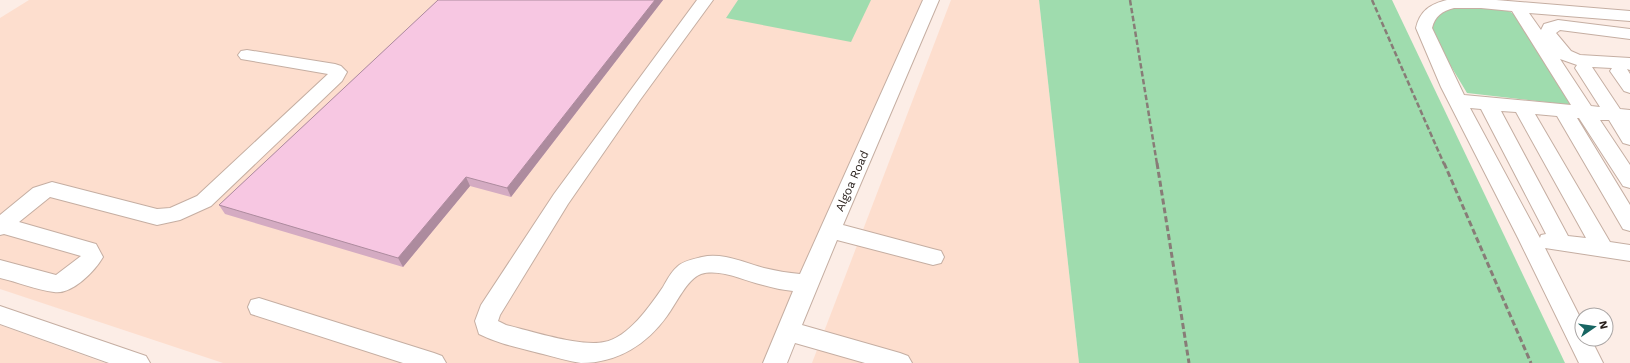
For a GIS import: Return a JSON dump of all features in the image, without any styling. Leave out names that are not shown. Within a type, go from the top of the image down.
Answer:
[{"type":"street","points":[[705,0],[634,96],[562,199],[489,312],[486,322],[487,327],[500,334],[582,353],[596,354],[609,352],[628,343],[637,336],[685,272],[692,267],[710,263],[766,278],[807,284]]},
{"type":"street","name":"Algoa Road","points":[[775,363],[830,230],[931,0]]},
{"type":"street","points":[[1591,363],[1530,238],[1458,101],[1424,28],[1426,19],[1432,12],[1439,8],[1458,3],[1630,16]]},
{"type":"street","points":[[1517,7],[1630,181]]},
{"type":"street","points":[[1611,14],[1628,36]]},
{"type":"street","points":[[1628,36],[1558,25],[1550,28],[1547,34],[1565,54],[1577,60],[1624,67],[1630,87]]},
{"type":"street","points":[[1,226],[40,193],[52,189],[157,217],[173,215],[204,200],[336,78],[338,72],[335,70],[247,55]]},
{"type":"street","points":[[1584,68],[1622,116],[1630,138]]},
{"type":"street","points":[[1458,101],[1622,116]]},
{"type":"street","points":[[1488,104],[1562,243]]},
{"type":"street","points":[[1522,107],[1603,249]]},
{"type":"street","points":[[1563,110],[1630,223]]},
{"type":"street","points":[[0,269],[56,284],[66,281],[88,263],[92,257],[88,250],[1,226]]},
{"type":"street","points":[[830,230],[933,257]]},
{"type":"street","points":[[1530,238],[1630,253]]},
{"type":"street","points":[[258,307],[434,363]]},
{"type":"street","points":[[0,315],[138,363]]},
{"type":"street","points":[[788,331],[900,363]]},
{"type":"shaded area","points":[[29,0],[926,0],[765,363],[223,363],[0,289],[0,18]]},
{"type":"shaded area","points":[[951,0],[1039,0],[1079,363],[812,363]]},
{"type":"shaded area","points":[[0,325],[105,363],[0,363]]},
{"type":"green space","points":[[738,0],[871,0],[851,42],[726,18]]},
{"type":"green space","points":[[1039,0],[1392,0],[1565,363],[1079,363]]},
{"type":"green space","points":[[1474,7],[1501,9],[1515,15],[1571,105],[1467,93],[1431,33],[1434,19],[1439,14],[1453,9]]},
{"type":"building","points":[[438,0],[655,0],[507,188],[466,177],[398,258],[219,205]]},
{"type":"railway","points":[[1130,0],[1157,164]]},
{"type":"railway","points":[[1372,0],[1444,164]]},
{"type":"railway","points":[[1157,163],[1189,363]]},
{"type":"railway","points":[[1444,163],[1531,363]]}]
